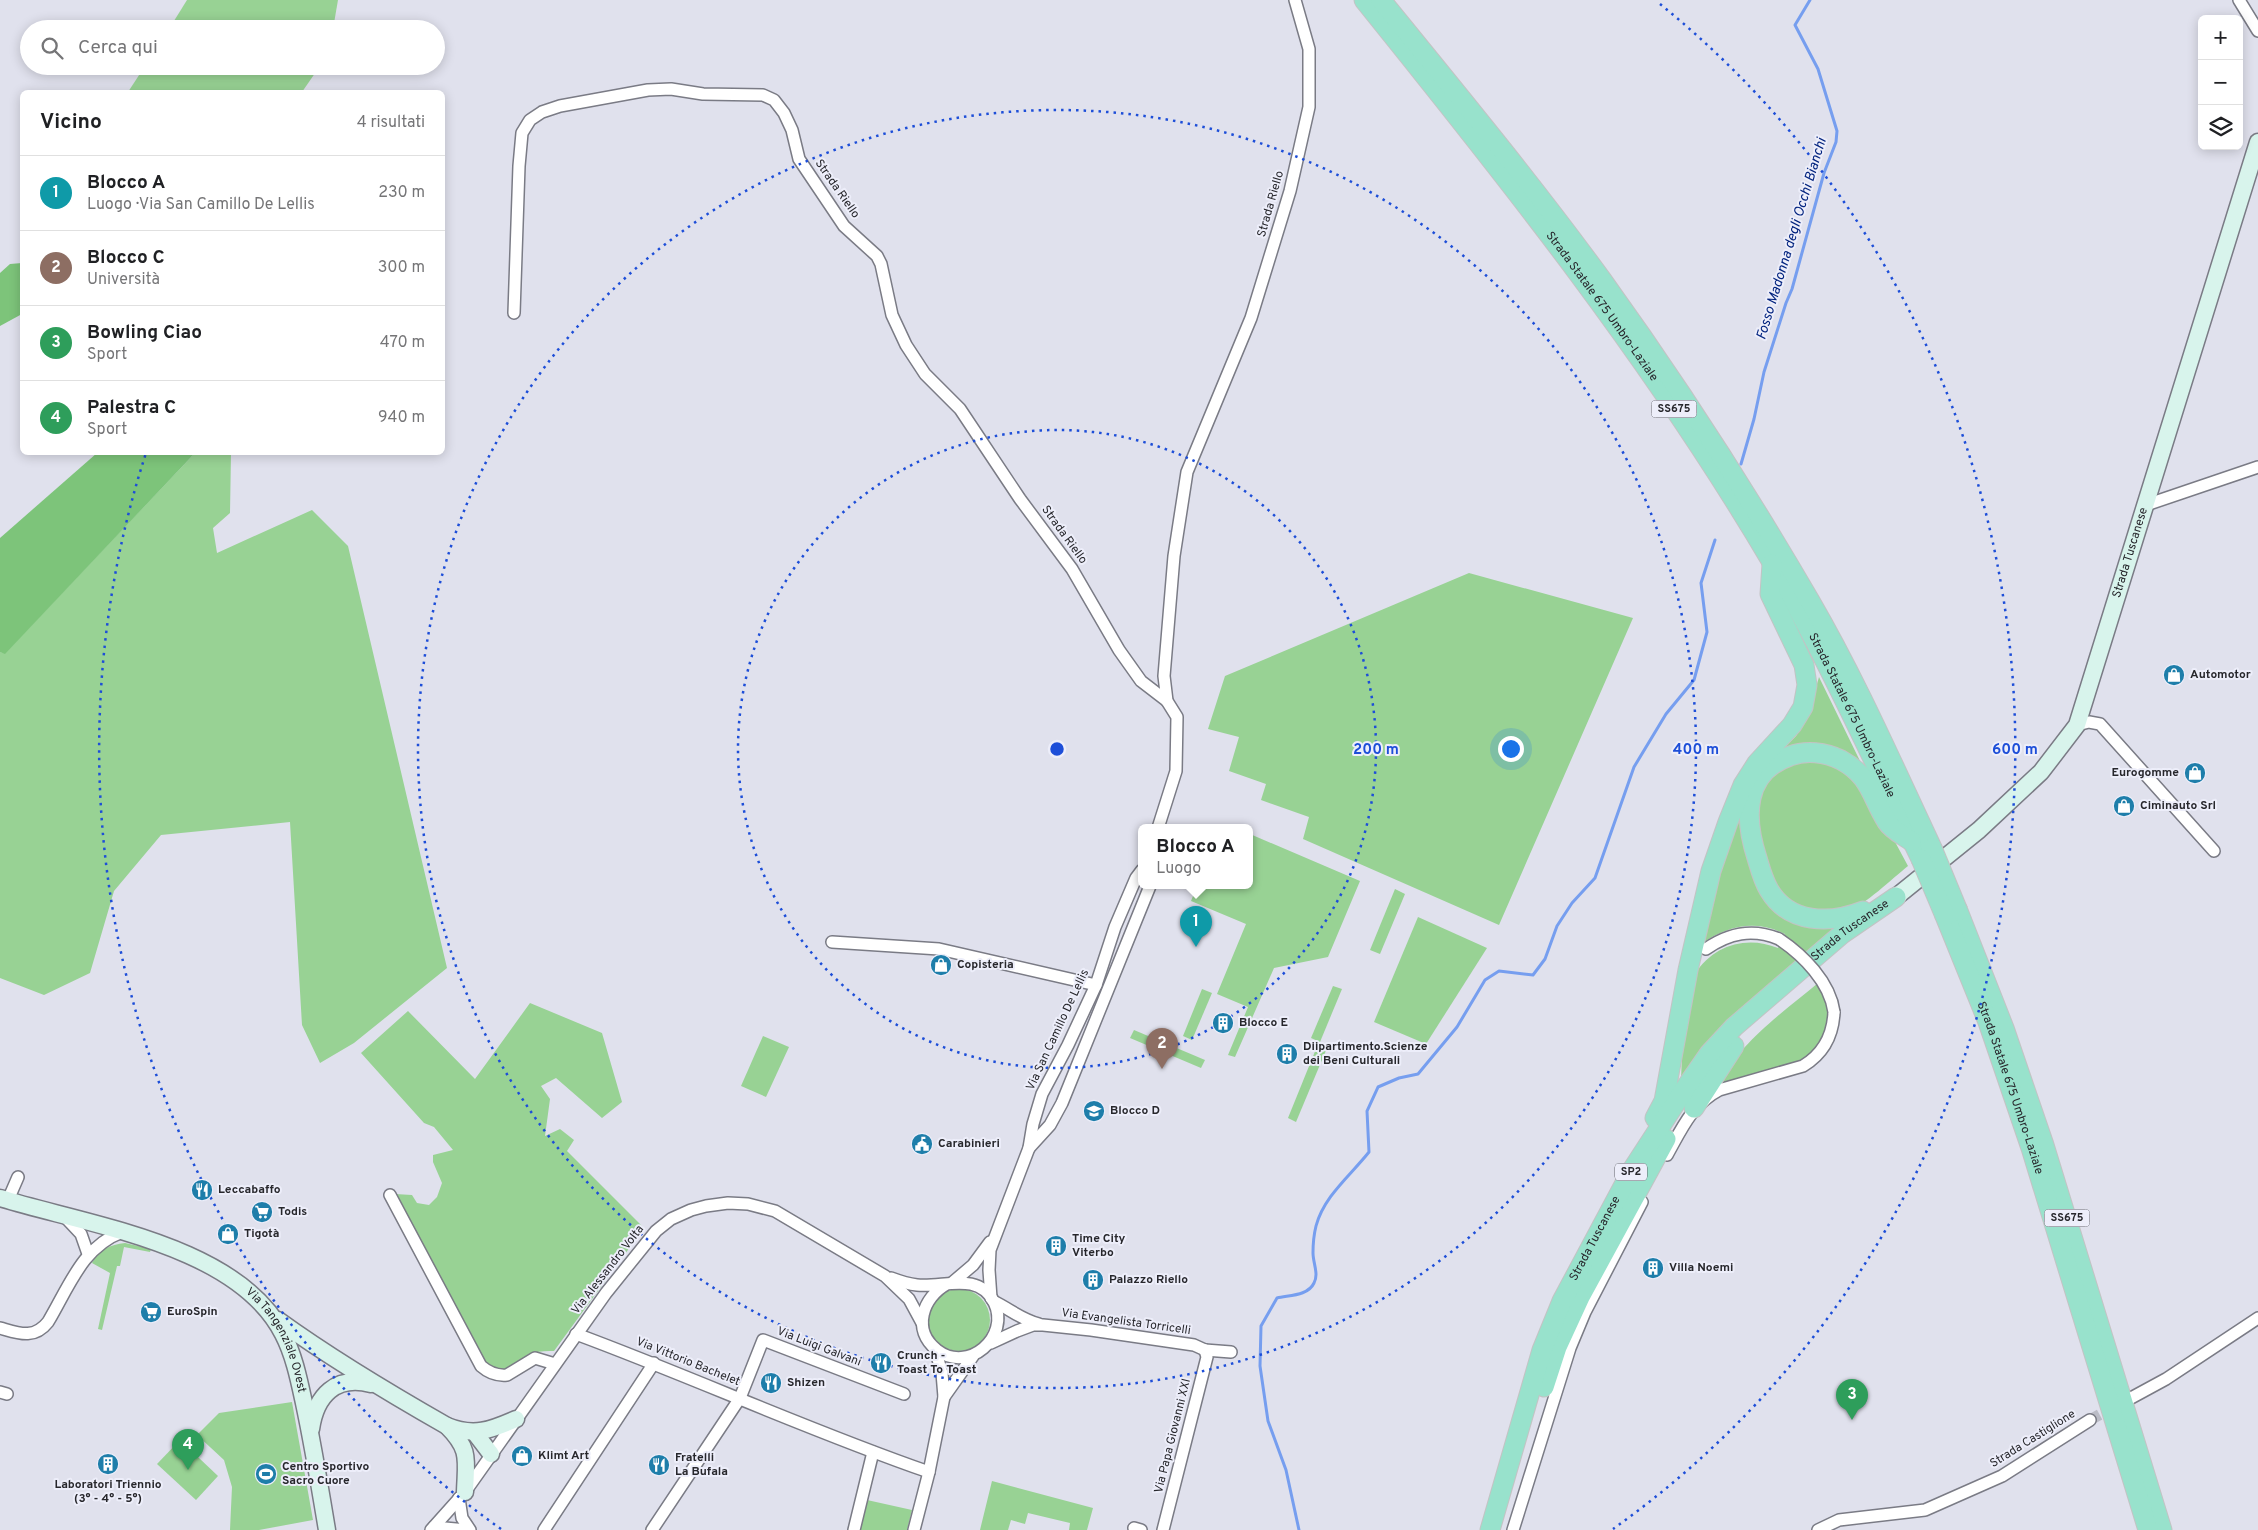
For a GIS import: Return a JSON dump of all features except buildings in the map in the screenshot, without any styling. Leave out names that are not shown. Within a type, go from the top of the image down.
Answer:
[{"type":"highway","name":"Strada Statale 675 Umbro-Laziale","points":[[1364,0],[1523,198],[1593,291],[1685,425],[1772,564],[1828,663],[1922,850],[2004,1028],[2044,1145],[2162,1530]]},
{"type":"highway","name":"Strada Statale 675 Umbro-Laziale","points":[[1381,0],[1478,119],[1580,251],[1697,416],[1746,492],[1812,604],[1873,722],[1922,850]]},
{"type":"highway","points":[[1640,1159],[1648,1131],[1664,1101],[1688,970],[1711,871],[1743,785],[1757,763],[1792,725],[1803,707],[1807,685],[1804,665],[1770,594],[1772,564]]},
{"type":"highway","points":[[1896,897],[1849,916],[1832,920],[1808,918],[1783,906],[1767,887],[1755,854],[1747,814],[1752,792],[1764,772],[1781,759],[1802,752],[1824,754],[1854,768],[1868,784],[1888,824],[1922,850]]},
{"type":"highway","name":"Strada Tuscanese","points":[[1501,1530],[1557,1347],[1580,1297],[1664,1141],[1719,1061],[1759,1020],[1857,938],[1896,897]]},
{"type":"highway","name":"Strada Tuscanese","points":[[1490,1530],[1542,1350],[1562,1301],[1640,1159],[1686,1087],[1710,1054],[1734,1027],[1842,934],[1896,897]]},
{"type":"highway","name":"Strada Statale 675 Umbro-Laziale","points":[[1952,913],[2030,1148],[2148,1530]]},
{"type":"highway","points":[[1688,970],[1706,949]]},
{"type":"highway","points":[[1694,1108],[1734,1046]]},
{"type":"main road","name":"Strada Tuscanese","points":[[1896,897],[1979,830],[2040,772],[2078,725],[2258,142]]},
{"type":"main road","name":"Via Tangenziale Ovest","points":[[4,1199],[122,1232],[181,1251],[214,1267],[240,1284],[271,1315],[288,1346],[300,1383],[327,1530]]},
{"type":"main road","points":[[271,1315],[376,1385],[447,1426],[460,1431],[475,1433],[516,1419]]},
{"type":"main road","points":[[310,1434],[318,1406],[330,1389],[339,1384],[353,1382],[376,1385]]},
{"type":"main road","points":[[447,1426],[459,1438],[466,1450],[462,1495]]},
{"type":"main road","points":[[475,1433],[491,1454]]},
{"type":"main road","points":[[466,1450],[491,1454]]},
{"type":"street","name":"Strada Riello","points":[[1168,703],[1164,676],[1174,556],[1187,472],[1251,318],[1290,190],[1308,107],[1309,49],[1295,0]]},
{"type":"street","points":[[2239,0],[2258,31]]},
{"type":"street","name":"Strada Riello","points":[[514,313],[519,166],[522,133],[530,120],[542,112],[560,106],[648,90],[671,89],[703,94],[763,95],[774,100],[784,113],[792,130],[799,159],[844,226],[877,256],[881,264],[892,315],[906,345],[925,374],[960,409],[1020,499],[1072,569],[1119,650],[1141,681],[1168,703]]},
{"type":"street","points":[[2146,505],[2258,467]]},
{"type":"street","points":[[1159,824],[1176,772],[1177,717],[1168,703]]},
{"type":"street","points":[[2078,725],[2089,722],[2100,724],[2214,851]]},
{"type":"street","name":"Via San Camillo De Lellis","points":[[992,1300],[989,1264],[990,1250],[1029,1148],[1033,1124],[1042,1094],[1068,1045],[1096,985],[1116,927],[1138,875]]},
{"type":"street","name":"Via San Camillo De Lellis","points":[[1029,1148],[1050,1125],[1062,1103],[1149,889]]},
{"type":"street","points":[[1694,1108],[1719,1090],[1803,1066],[1812,1061],[1829,1037],[1834,1012],[1831,996],[1822,981],[1798,953],[1779,939],[1755,932],[1741,933],[1720,940],[1706,949]]},
{"type":"street","points":[[832,942],[938,948],[1096,985]]},
{"type":"street","name":"Strada Tuscanese","points":[[1513,1530],[1563,1367],[1585,1312],[1656,1175],[1694,1108]]},
{"type":"street","points":[[4,1199],[18,1177]]},
{"type":"street","points":[[390,1195],[481,1366],[491,1373],[507,1375],[535,1358],[555,1364]]},
{"type":"street","name":"Via Alessandro Volta","points":[[433,1528],[462,1495],[576,1334],[656,1231],[671,1219],[706,1206],[748,1204],[775,1211],[885,1276],[909,1299],[922,1323]]},
{"type":"street","points":[[64,1216],[81,1234],[88,1254]]},
{"type":"street","name":"Via San Camillo De Lellis","points":[[950,1283],[980,1257],[997,1230]]},
{"type":"street","points":[[0,1328],[24,1335],[41,1330],[48,1322],[88,1254],[103,1242],[122,1232]]},
{"type":"street","name":"Via Alessandro Volta","points":[[885,1276],[917,1285],[950,1283]]},
{"type":"street","points":[[944,1397],[973,1356],[989,1344],[994,1336],[999,1320],[992,1300],[976,1286],[967,1282],[950,1283],[938,1289],[926,1304],[922,1323],[929,1342],[936,1349],[953,1357],[973,1356]]},
{"type":"street","name":"Via Evangelista Torricelli","points":[[992,1300],[1004,1306],[1019,1318],[1043,1325]]},
{"type":"street","points":[[2131,1398],[2166,1379],[2258,1318]]},
{"type":"street","name":"Via Evangelista Torricelli","points":[[989,1344],[1033,1325],[1043,1325],[1110,1332],[1194,1345],[1205,1350],[1231,1352]]},
{"type":"street","name":"Via Vittorio Bachelet","points":[[576,1334],[654,1362],[873,1452],[929,1472]]},
{"type":"street","name":"Via Luigi Galvani","points":[[652,1530],[740,1398],[763,1340],[904,1394]]},
{"type":"street","points":[[914,1530],[929,1472],[944,1397],[942,1373],[936,1349]]},
{"type":"street","name":"Via Papa Giovanni XXI","points":[[1163,1530],[1207,1357],[1205,1350]]},
{"type":"street","points":[[544,1530],[654,1362]]},
{"type":"street","name":"Strada Castiglione","points":[[1818,1530],[1840,1520],[1924,1510],[2002,1476],[2090,1420]]},
{"type":"street","points":[[854,1530],[873,1452]]},
{"type":"street","points":[[462,1495],[462,1518],[470,1530]]},
{"type":"street","points":[[445,1515],[462,1518]]},
{"type":"street","points":[[433,1528],[466,1530]]},
{"type":"green space","points":[[187,0],[338,0],[335,20],[175,20]]},
{"type":"green space","points":[[139,75],[314,75],[303,90],[129,90]]},
{"type":"green space","points":[[20,263],[20,315],[0,326],[0,273],[10,264]]},
{"type":"green space","points":[[95,455],[193,455],[5,654],[0,652],[0,538]]},
{"type":"green space","points":[[193,455],[231,455],[230,513],[213,528],[217,553],[312,510],[348,546],[447,968],[354,1043],[320,1063],[302,1025],[290,822],[161,835],[114,891],[90,973],[44,995],[0,978],[0,652],[5,653]]},
{"type":"green space","points":[[1469,573],[1633,618],[1499,925],[1303,839],[1309,817],[1261,800],[1266,784],[1229,771],[1239,737],[1208,729],[1225,676]]},
{"type":"green space","points":[[1819,677],[1860,761],[1782,750],[1796,736],[1807,719]]},
{"type":"green space","points":[[1801,758],[1823,759],[1865,786],[1908,866],[1870,898],[1847,911],[1817,910],[1800,906],[1788,900],[1774,880],[1762,850],[1756,818],[1758,794],[1771,777]]},
{"type":"green space","points":[[1740,813],[1763,889],[1841,924],[1681,1081],[1682,1054],[1695,974],[1702,964],[1711,956],[1732,945],[1754,942],[1778,948],[1785,934],[1763,927],[1741,927],[1721,933],[1701,944],[1708,905]]},
{"type":"green space","points":[[1253,835],[1360,881],[1328,957],[1274,968],[1235,1057],[1228,1055],[1248,1007],[1217,994],[1246,924],[1191,901],[1196,889],[1253,889]]},
{"type":"green space","points":[[1395,889],[1405,894],[1380,954],[1370,950]]},
{"type":"green space","points":[[1418,917],[1487,948],[1426,1044],[1374,1022]]},
{"type":"green space","points":[[1818,983],[1829,1004],[1828,1027],[1818,1048],[1800,1063],[1721,1083],[1728,1069],[1750,1041]]},
{"type":"green space","points":[[1333,986],[1342,989],[1320,1042],[1311,1038]]},
{"type":"green space","points":[[1202,989],[1212,993],[1192,1040],[1183,1036]]},
{"type":"green space","points":[[530,1003],[602,1033],[622,1102],[602,1118],[556,1078],[541,1086],[550,1099],[545,1136],[560,1129],[574,1140],[567,1151],[644,1228],[554,1351],[534,1353],[511,1367],[501,1369],[484,1363],[395,1194],[412,1195],[417,1203],[429,1205],[437,1197],[442,1183],[433,1162],[433,1155],[453,1150],[434,1127],[424,1123],[361,1053],[408,1011],[475,1079]]},
{"type":"green space","points":[[1134,1030],[1205,1060],[1201,1068],[1130,1038]]},
{"type":"green space","points":[[763,1036],[789,1047],[766,1097],[741,1086]]},
{"type":"green space","points":[[1318,1044],[1327,1048],[1296,1122],[1288,1118]]},
{"type":"green space","points":[[125,1243],[151,1249],[150,1252],[124,1247],[120,1266],[117,1266],[102,1330],[98,1329],[110,1273],[92,1263],[98,1254],[106,1248]]},
{"type":"green space","points":[[959,1289],[971,1292],[981,1298],[987,1308],[990,1320],[987,1332],[981,1342],[971,1348],[959,1351],[947,1348],[937,1342],[931,1332],[928,1320],[931,1308],[937,1298],[947,1292]]},
{"type":"green space","name":"Centro Sportivo Sacro Cuore","points":[[292,1402],[313,1520],[259,1530],[230,1530],[232,1487],[224,1460],[197,1435],[219,1413]]},
{"type":"green space","points":[[180,1440],[218,1476],[196,1500],[157,1464]]},
{"type":"green space","points":[[992,1481],[1093,1508],[1087,1530],[1069,1530],[1070,1523],[1028,1513],[1025,1524],[1011,1520],[1008,1530],[980,1530]]},
{"type":"green space","points":[[867,1500],[912,1510],[907,1530],[860,1530]]},
{"type":"waterway","name":"Fosso Madonna degli Occhi Bianchi","points":[[1741,464],[1754,419],[1764,372],[1792,289],[1824,173],[1836,142],[1837,131],[1818,69],[1795,25],[1810,0]]},
{"type":"waterway","name":"Fosso Madonna degli Occhi Bianchi","points":[[1299,1530],[1286,1470],[1268,1421],[1260,1366],[1261,1326],[1277,1298],[1303,1293],[1314,1283],[1316,1272],[1313,1250],[1316,1226],[1331,1196],[1369,1152],[1367,1111],[1378,1087],[1399,1078],[1418,1074],[1457,1027],[1485,980],[1499,971],[1533,975],[1545,959],[1557,926],[1572,903],[1595,878],[1634,767],[1666,714],[1694,680],[1707,632],[1701,583],[1715,540]]},
{"type":"tunnel","points":[[2090,1420],[2115,1406]]},
{"type":"place","name":"Automotor","points":[[2174,675]]},
{"type":"place","name":"Eurogomme","points":[[2195,773]]},
{"type":"place","name":"Ciminauto Srl","points":[[2124,806]]},
{"type":"place","name":"Blocco A","points":[[1196,947]]},
{"type":"place","name":"Copisteria","points":[[941,965]]},
{"type":"place","name":"Blocco E","points":[[1223,1023]]},
{"type":"place","name":"Diipartimento.Scienze dei Beni Culturali","points":[[1287,1054]]},
{"type":"place","name":"Blocco C","points":[[1162,1069]]},
{"type":"place","name":"Blocco D","points":[[1094,1111]]},
{"type":"place","name":"Carabinieri","points":[[922,1144]]},
{"type":"place","name":"Leccabaffo","points":[[202,1190]]},
{"type":"place","name":"Todis","points":[[262,1212]]},
{"type":"place","name":"Tigotà","points":[[228,1234]]},
{"type":"place","name":"Time City Viterbo","points":[[1056,1246]]},
{"type":"place","name":"Villa Noemi","points":[[1653,1268]]},
{"type":"place","name":"Palazzo Riello","points":[[1093,1280]]},
{"type":"place","name":"EuroSpin","points":[[151,1312]]},
{"type":"place","name":"Crunch - Toast To Toast","points":[[881,1363]]},
{"type":"place","name":"Shizen","points":[[771,1383]]},
{"type":"place","name":"Bowling Ciao","points":[[1852,1420]]},
{"type":"place","name":"Klimt Art","points":[[522,1456]]},
{"type":"place","name":"Laboratori Triennio (3° - 4° - 5°)","points":[[108,1464]]},
{"type":"place","name":"Fratelli La Bufala","points":[[659,1465]]},
{"type":"place","name":"Palestra C","points":[[188,1470]]},
{"type":"place","name":"Centro Sportivo Sacro Cuore","points":[[266,1474]]}]
